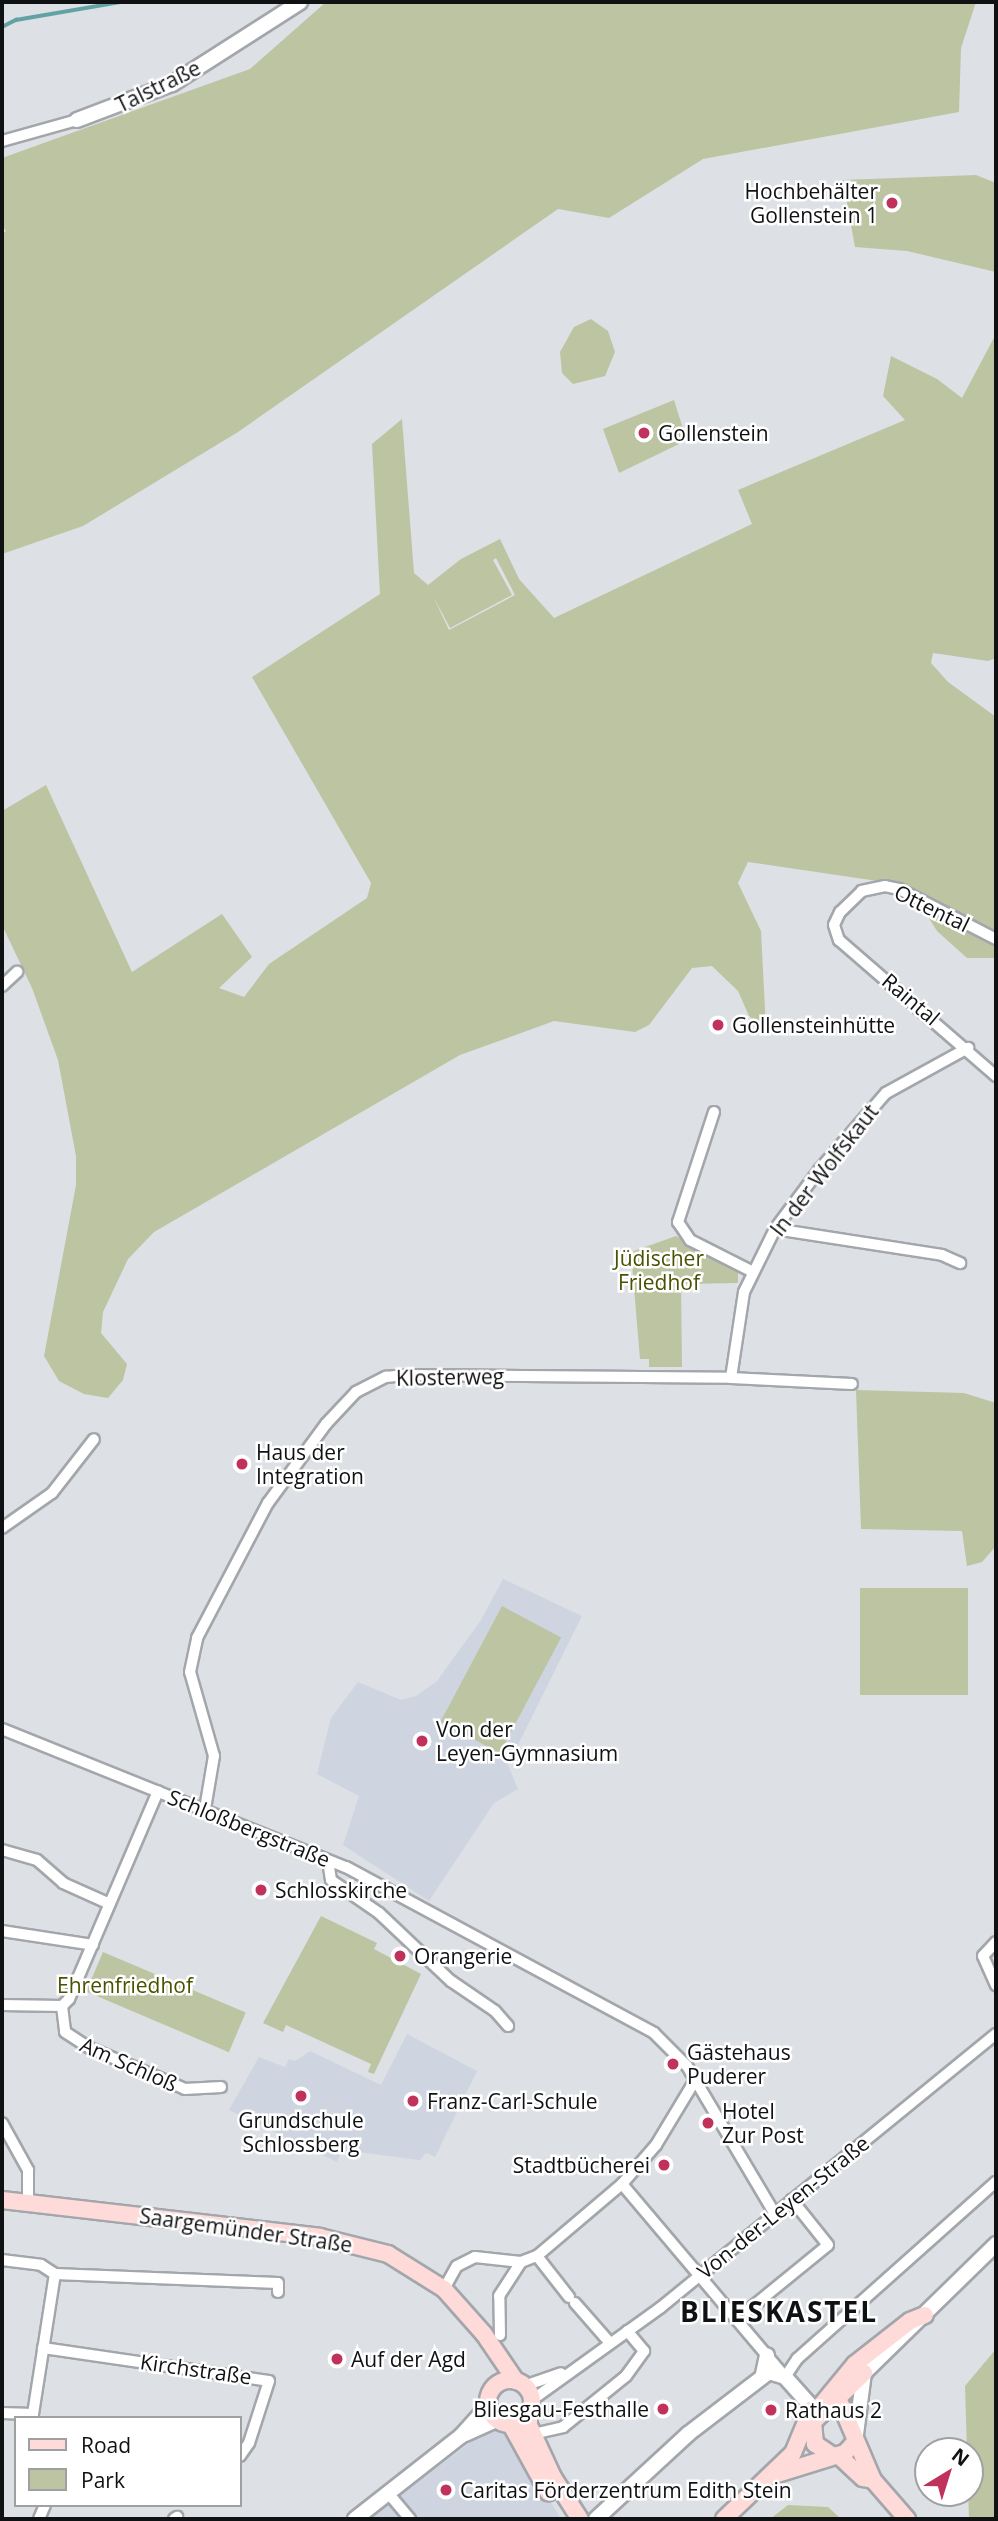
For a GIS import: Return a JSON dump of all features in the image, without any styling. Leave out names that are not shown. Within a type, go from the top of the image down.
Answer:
[{"type":"main road","name":"Saargemünder Straße","points":[[2,2200],[28,2201],[357,2244],[402,2261],[444,2289],[496,2342],[525,2395],[533,2434],[562,2494],[580,2519]]},
{"type":"main road","points":[[724,2519],[775,2474],[855,2364],[909,2321],[925,2315]]},
{"type":"main road","points":[[496,2342],[498,2417],[566,2519]]},
{"type":"main road","points":[[864,2373],[823,2409],[811,2427],[812,2439],[863,2478],[873,2480]]},
{"type":"main road","points":[[496,2385],[525,2395]]},
{"type":"main road","points":[[498,2417],[525,2395]]},
{"type":"main road","points":[[823,2409],[847,2418],[873,2480],[907,2519]]},
{"type":"main road","points":[[775,2474],[802,2463],[836,2456],[855,2442]]},
{"type":"street","name":"Talstraße","points":[[2,141],[77,120],[172,84],[300,2]]},
{"type":"street","name":"Ottental","points":[[836,918],[862,891],[885,886],[900,889],[996,939]]},
{"type":"street","name":"Raintal","points":[[836,918],[839,940],[968,1048],[996,1076]]},
{"type":"street","points":[[2,986],[17,972]]},
{"type":"street","name":"In der Wolfskaut","points":[[731,1378],[738,1321],[751,1271],[775,1229],[819,1170],[886,1093],[968,1048]]},
{"type":"street","points":[[714,1112],[678,1222],[690,1240],[751,1271]]},
{"type":"street","points":[[775,1229],[942,1255],[960,1263]]},
{"type":"street","name":"Klosterweg","points":[[205,1810],[214,1756],[190,1672],[197,1638],[268,1503],[343,1403],[370,1383],[405,1376],[731,1378],[852,1384]]},
{"type":"street","points":[[2,1528],[52,1493],[94,1439]]},
{"type":"street","name":"Schloßbergstraße","points":[[2,1729],[328,1860],[664,2040],[687,2066],[694,2082],[775,2214]]},
{"type":"street","points":[[2,2005],[62,2006],[93,1945],[158,1791]]},
{"type":"street","points":[[2,1850],[37,1860],[63,1884],[110,1904]]},
{"type":"street","points":[[328,1860],[331,1880],[379,1913],[451,1981],[495,2011],[508,2026]]},
{"type":"street","points":[[2,1931],[93,1945]]},
{"type":"street","points":[[996,1942],[983,1956],[996,1985]]},
{"type":"street","name":"Am Schloß","points":[[62,2006],[65,2032],[90,2048],[186,2089],[221,2087]]},
{"type":"street","name":"Von-der-Leyen-Straße","points":[[525,2395],[627,2331],[775,2214],[836,2160],[996,2034]]},
{"type":"street","points":[[444,2289],[457,2266],[475,2258],[521,2262],[537,2256],[622,2184],[656,2146],[694,2082]]},
{"type":"street","points":[[2,2123],[28,2170],[28,2201]]},
{"type":"street","points":[[785,2377],[807,2350],[996,2182]]},
{"type":"street","points":[[622,2184],[785,2377],[823,2409]]},
{"type":"street","points":[[747,2311],[828,2245],[792,2200]]},
{"type":"street","points":[[855,2442],[860,2428],[858,2396],[864,2373],[996,2244]]},
{"type":"street","points":[[537,2256],[610,2343]]},
{"type":"street","points":[[2,2260],[41,2265],[55,2274],[278,2283],[278,2292]]},
{"type":"street","points":[[496,2342],[499,2296],[521,2262]]},
{"type":"street","points":[[2,2413],[33,2414],[55,2274]]},
{"type":"street","points":[[533,2434],[565,2426],[640,2361],[644,2351],[627,2331]]},
{"type":"street","name":"Kirchstraße","points":[[43,2348],[269,2381],[249,2443],[242,2453]]},
{"type":"street","points":[[764,2374],[766,2355]]},
{"type":"street","points":[[596,2519],[688,2434],[764,2374],[775,2371],[785,2377]]},
{"type":"street","points":[[355,2519],[461,2436],[498,2417]]},
{"type":"street","points":[[388,2494],[411,2519]]},
{"type":"shaded area","name":"Von der Leyen-Gymnasium","points":[[503,1579],[582,1616],[508,1765],[518,1789],[494,1803],[429,1901],[343,1845],[359,1796],[317,1774],[331,1718],[358,1682],[401,1700],[416,1696],[437,1681],[481,1620]]},
{"type":"shaded area","points":[[407,2034],[477,2071],[435,2157],[426,2153],[420,2160],[342,2150],[337,2162],[229,2110],[259,2057],[285,2067],[289,2059],[295,2061],[310,2051],[381,2085]]},
{"type":"shaded area","points":[[496,2429],[513,2438],[561,2519],[369,2519],[484,2432]]},
{"type":"green space","points":[[326,2],[976,2],[961,48],[959,112],[703,159],[609,218],[558,209],[238,432],[83,526],[2,554],[2,234],[6,231],[2,225],[2,158],[250,69]]},
{"type":"green space","points":[[976,175],[996,183],[996,272],[907,251],[855,247],[843,180]]},
{"type":"green space","points":[[591,319],[608,331],[615,352],[605,376],[573,384],[562,373],[560,352],[574,327]]},
{"type":"green space","points":[[996,334],[996,658],[988,661],[933,653],[931,663],[948,682],[996,717],[996,958],[967,958],[937,931],[913,893],[891,883],[748,862],[738,883],[761,931],[766,1029],[749,1016],[738,991],[712,966],[692,968],[649,1025],[635,1032],[554,1021],[460,1055],[154,1232],[128,1259],[103,1312],[101,1333],[127,1364],[123,1380],[108,1398],[84,1394],[59,1381],[44,1356],[76,1185],[76,1156],[58,1060],[32,988],[2,925],[2,811],[46,785],[132,972],[222,914],[252,957],[219,988],[244,997],[269,964],[367,898],[371,883],[252,677],[380,594],[372,444],[402,419],[414,573],[428,585],[461,559],[500,539],[519,579],[554,618],[752,524],[738,490],[905,420],[883,396],[891,356],[937,379],[962,398]],"holes":[[[496,558],[515,595],[449,630],[433,596],[450,628],[512,595],[493,560]]]},
{"type":"green space","points":[[674,400],[684,432],[679,444],[619,473],[603,429]]},
{"type":"green space","name":"Jüdischer Friedhof","points":[[676,1236],[731,1267],[738,1273],[738,1283],[681,1284],[682,1367],[649,1367],[649,1359],[640,1359],[631,1252]]},
{"type":"green space","points":[[856,1390],[964,1393],[996,1403],[996,1546],[982,1562],[967,1566],[962,1531],[861,1529]]},
{"type":"green space","points":[[860,1588],[968,1588],[968,1695],[860,1695]]},
{"type":"green space","points":[[502,1606],[561,1637],[500,1753],[440,1722]]},
{"type":"green space","points":[[321,1916],[377,1943],[374,1949],[421,1974],[374,2074],[368,2072],[371,2064],[286,2025],[283,2032],[263,2023]]},
{"type":"green space","name":"Ehrenfriedhof","points":[[103,1952],[246,2013],[229,2052],[86,1992]]},
{"type":"green space","points":[[996,2349],[996,2519],[969,2519],[969,2507],[984,2507],[984,2437],[967,2437],[965,2386]]},
{"type":"green space","points":[[788,2505],[828,2507],[841,2519],[770,2519]]},
{"type":"waterway","points":[[2,27],[16,20],[121,2]]},
{"type":"place","name":"Hochbehälter Gollenstein 1","points":[[892,203]]},
{"type":"place","name":"Gollenstein","points":[[644,433]]},
{"type":"place","name":"Gollensteinhütte","points":[[718,1025]]},
{"type":"place","name":"Haus der Integration","points":[[242,1464]]},
{"type":"place","name":"Von der Leyen-Gymnasium","points":[[422,1741]]},
{"type":"place","name":"Schlosskirche","points":[[261,1890]]},
{"type":"place","name":"Orangerie","points":[[400,1956]]},
{"type":"place","name":"Gästehaus Puderer","points":[[673,2064]]},
{"type":"place","name":"Grundschule Schlossberg","points":[[301,2096]]},
{"type":"place","name":"Franz-Carl-Schule","points":[[413,2101]]},
{"type":"place","name":"Hotel Zur Post","points":[[708,2123]]},
{"type":"place","name":"Stadtbücherei","points":[[664,2165]]},
{"type":"place","name":"Auf der Agd","points":[[337,2359]]},
{"type":"place","name":"Bliesgau-Festhalle","points":[[663,2409]]},
{"type":"place","name":"Rathaus 2","points":[[771,2410]]},
{"type":"place","name":"Caritas Förderzentrum Edith Stein","points":[[446,2490]]},
{"type":"district","name":"BLIESKASTEL","points":[[779,2311]]}]
